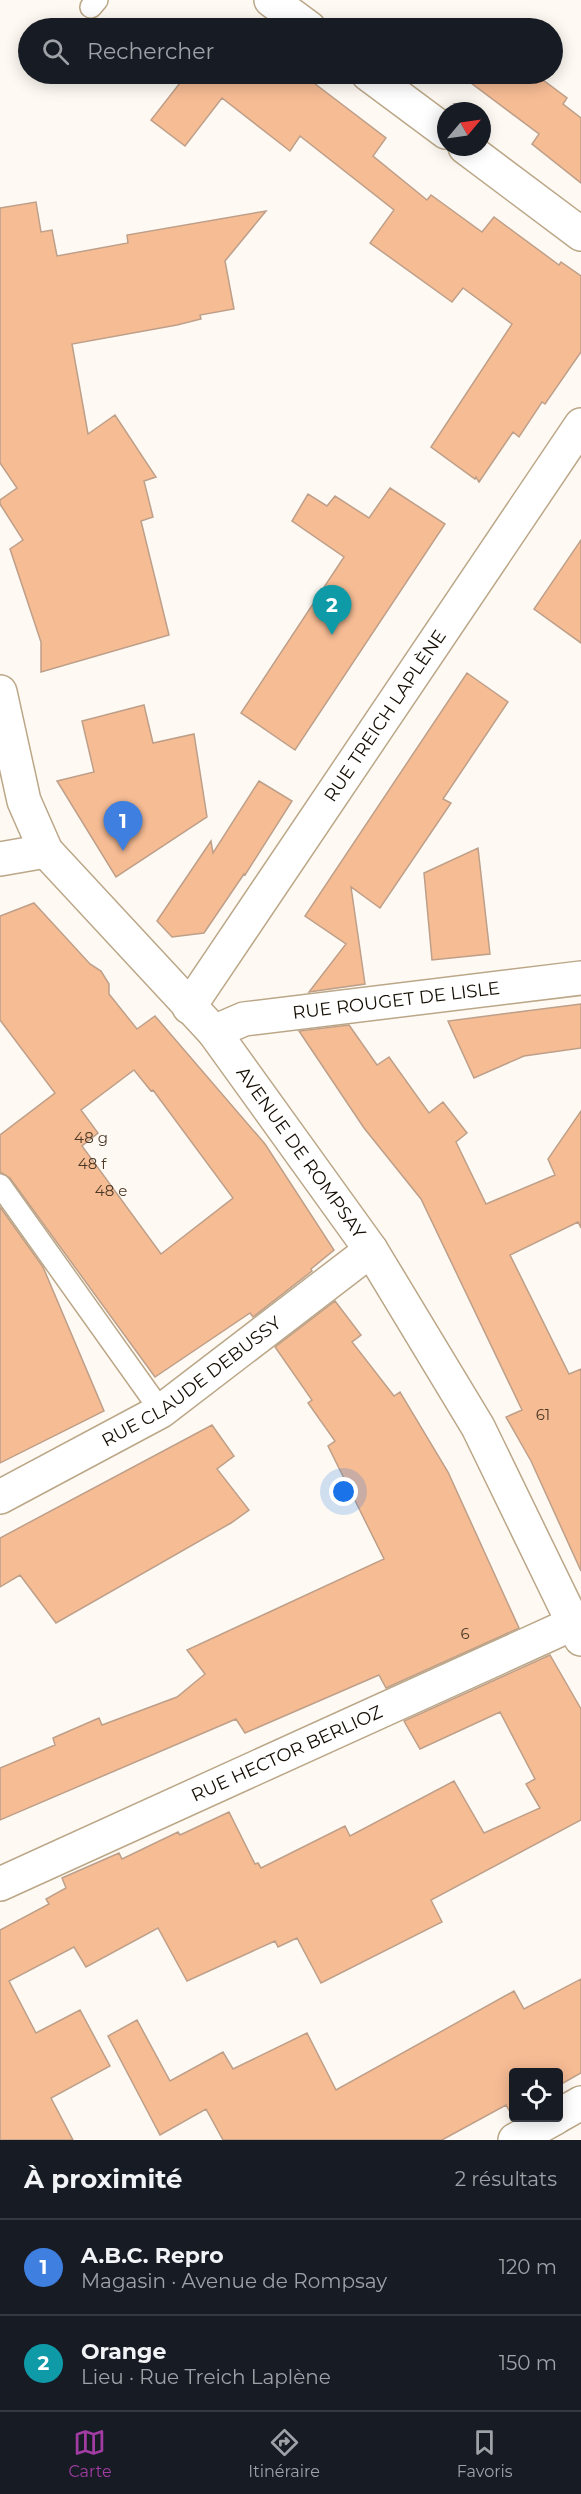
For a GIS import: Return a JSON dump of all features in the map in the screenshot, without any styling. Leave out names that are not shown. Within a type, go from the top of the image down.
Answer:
[{"type":"street","points":[[271,0],[295,18]]},
{"type":"street","points":[[381,84],[437,125]]},
{"type":"street","points":[[477,156],[581,234]]},
{"type":"street","name":"RUE TREICH LAPLÈNE","points":[[189,1006],[581,425]]},
{"type":"street","name":"AVENUE DE ROMPSAY","points":[[0,692],[24,801],[46,851],[213,1032],[371,1250],[478,1427],[578,1628]]},
{"type":"street","points":[[0,859],[46,851]]},
{"type":"street","name":"RUE ROUGET DE LISLE","points":[[213,1032],[244,1019],[581,978]]},
{"type":"street","name":"RUE CLAUDE DEBUSSY","points":[[0,1497],[161,1411],[371,1250]]},
{"type":"street","name":"RUE HECTOR BERLIOZ","points":[[0,1884],[578,1628]]},
{"type":"street","points":[[563,2114],[581,2103]]},
{"type":"street","points":[[515,2140],[548,2122]]},
{"type":"lane","points":[[0,1185],[161,1411]]},
{"type":"building","points":[[179,84],[315,84],[386,138],[373,156],[427,200],[431,195],[482,232],[494,217],[559,265],[561,262],[581,276],[581,352],[545,404],[542,402],[519,437],[513,432],[479,482],[476,477],[475,479],[431,447],[512,324],[463,288],[452,302],[370,243],[394,210],[300,136],[290,151],[222,98],[185,146],[151,120]]},
{"type":"building","points":[[472,84],[548,84],[567,98],[563,104],[581,118],[581,183],[532,144],[539,134]]},
{"type":"building","points":[[36,202],[41,232],[52,230],[57,256],[128,243],[127,235],[266,211],[225,261],[234,309],[200,315],[201,319],[177,325],[72,344],[88,434],[115,415],[156,477],[144,481],[153,517],[141,521],[169,635],[41,672],[41,642],[10,549],[23,540],[0,504],[0,500],[17,488],[0,463],[0,208]]},
{"type":"building","points":[[390,488],[445,524],[295,750],[241,713],[344,557],[292,521],[308,494],[327,506],[335,496],[369,518]]},
{"type":"building","points":[[581,540],[581,643],[534,609]]},
{"type":"building","points":[[467,673],[508,702],[443,799],[451,803],[380,908],[351,887],[365,984],[309,992],[346,944],[305,916]]},
{"type":"building","points":[[144,705],[153,743],[194,734],[207,817],[116,877],[57,781],[94,772],[82,721]]},
{"type":"building","points":[[259,781],[292,801],[245,875],[204,933],[172,937],[157,921],[211,841],[213,853]]},
{"type":"building","points":[[478,848],[490,954],[432,960],[424,873]]},
{"type":"building","points":[[34,903],[90,964],[101,971],[109,984],[109,994],[137,1029],[155,1016],[265,1144],[334,1250],[311,1269],[312,1271],[253,1317],[250,1313],[155,1377],[10,1178],[0,1172],[0,1135],[55,1093],[0,1020],[0,916]],"holes":[[[134,1070],[151,1091],[153,1090],[233,1198],[161,1254],[82,1146],[98,1133],[81,1110]]]},
{"type":"building","points":[[581,1004],[581,1048],[524,1056],[474,1078],[448,1021]]},
{"type":"building","points":[[349,1025],[377,1065],[389,1057],[429,1113],[443,1102],[467,1133],[456,1142],[486,1204],[555,1175],[548,1159],[581,1111],[581,1228],[578,1222],[510,1255],[569,1374],[581,1369],[581,1571],[531,1461],[506,1417],[522,1410],[421,1199],[364,1128],[299,1031]]},
{"type":"building","points":[[0,1207],[43,1267],[104,1411],[0,1463]]},
{"type":"building","points":[[335,1301],[361,1335],[352,1342],[394,1396],[400,1392],[448,1472],[519,1628],[386,1688],[379,1675],[245,1733],[236,1719],[0,1820],[0,1768],[55,1745],[53,1738],[99,1718],[102,1725],[177,1697],[205,1674],[187,1650],[384,1559],[328,1446],[335,1441],[308,1403],[312,1400],[275,1347]]},
{"type":"building","points":[[212,1425],[234,1456],[217,1469],[249,1510],[231,1523],[56,1623],[20,1575],[0,1587],[0,1538]]},
{"type":"building","points":[[550,1655],[581,1709],[581,1820],[431,1900],[442,1922],[321,1983],[297,1938],[278,1947],[275,1941],[187,1981],[158,1928],[86,1967],[74,1947],[9,1981],[36,2033],[80,2010],[110,2066],[51,2098],[73,2140],[0,2140],[0,1930],[49,1904],[46,1899],[66,1888],[62,1878],[119,1853],[122,1859],[178,1832],[180,1835],[229,1812],[255,1864],[258,1863],[261,1868],[345,1826],[350,1836],[454,1781],[484,1833],[540,1808],[526,1784],[535,1779],[500,1712],[420,1749],[404,1721]]},
{"type":"building","points":[[581,1979],[581,2073],[563,2083],[563,2068],[509,2068],[509,2110],[506,2105],[442,2140],[223,2140],[206,2109],[160,2135],[108,2036],[137,2020],[170,2081],[223,2052],[233,2069],[307,2033],[336,2090],[514,1991],[524,2009]]},
{"type":"place","name":"Orange","points":[[332,635]]},
{"type":"place","name":"A.B.C. Repro","points":[[123,851]]}]
